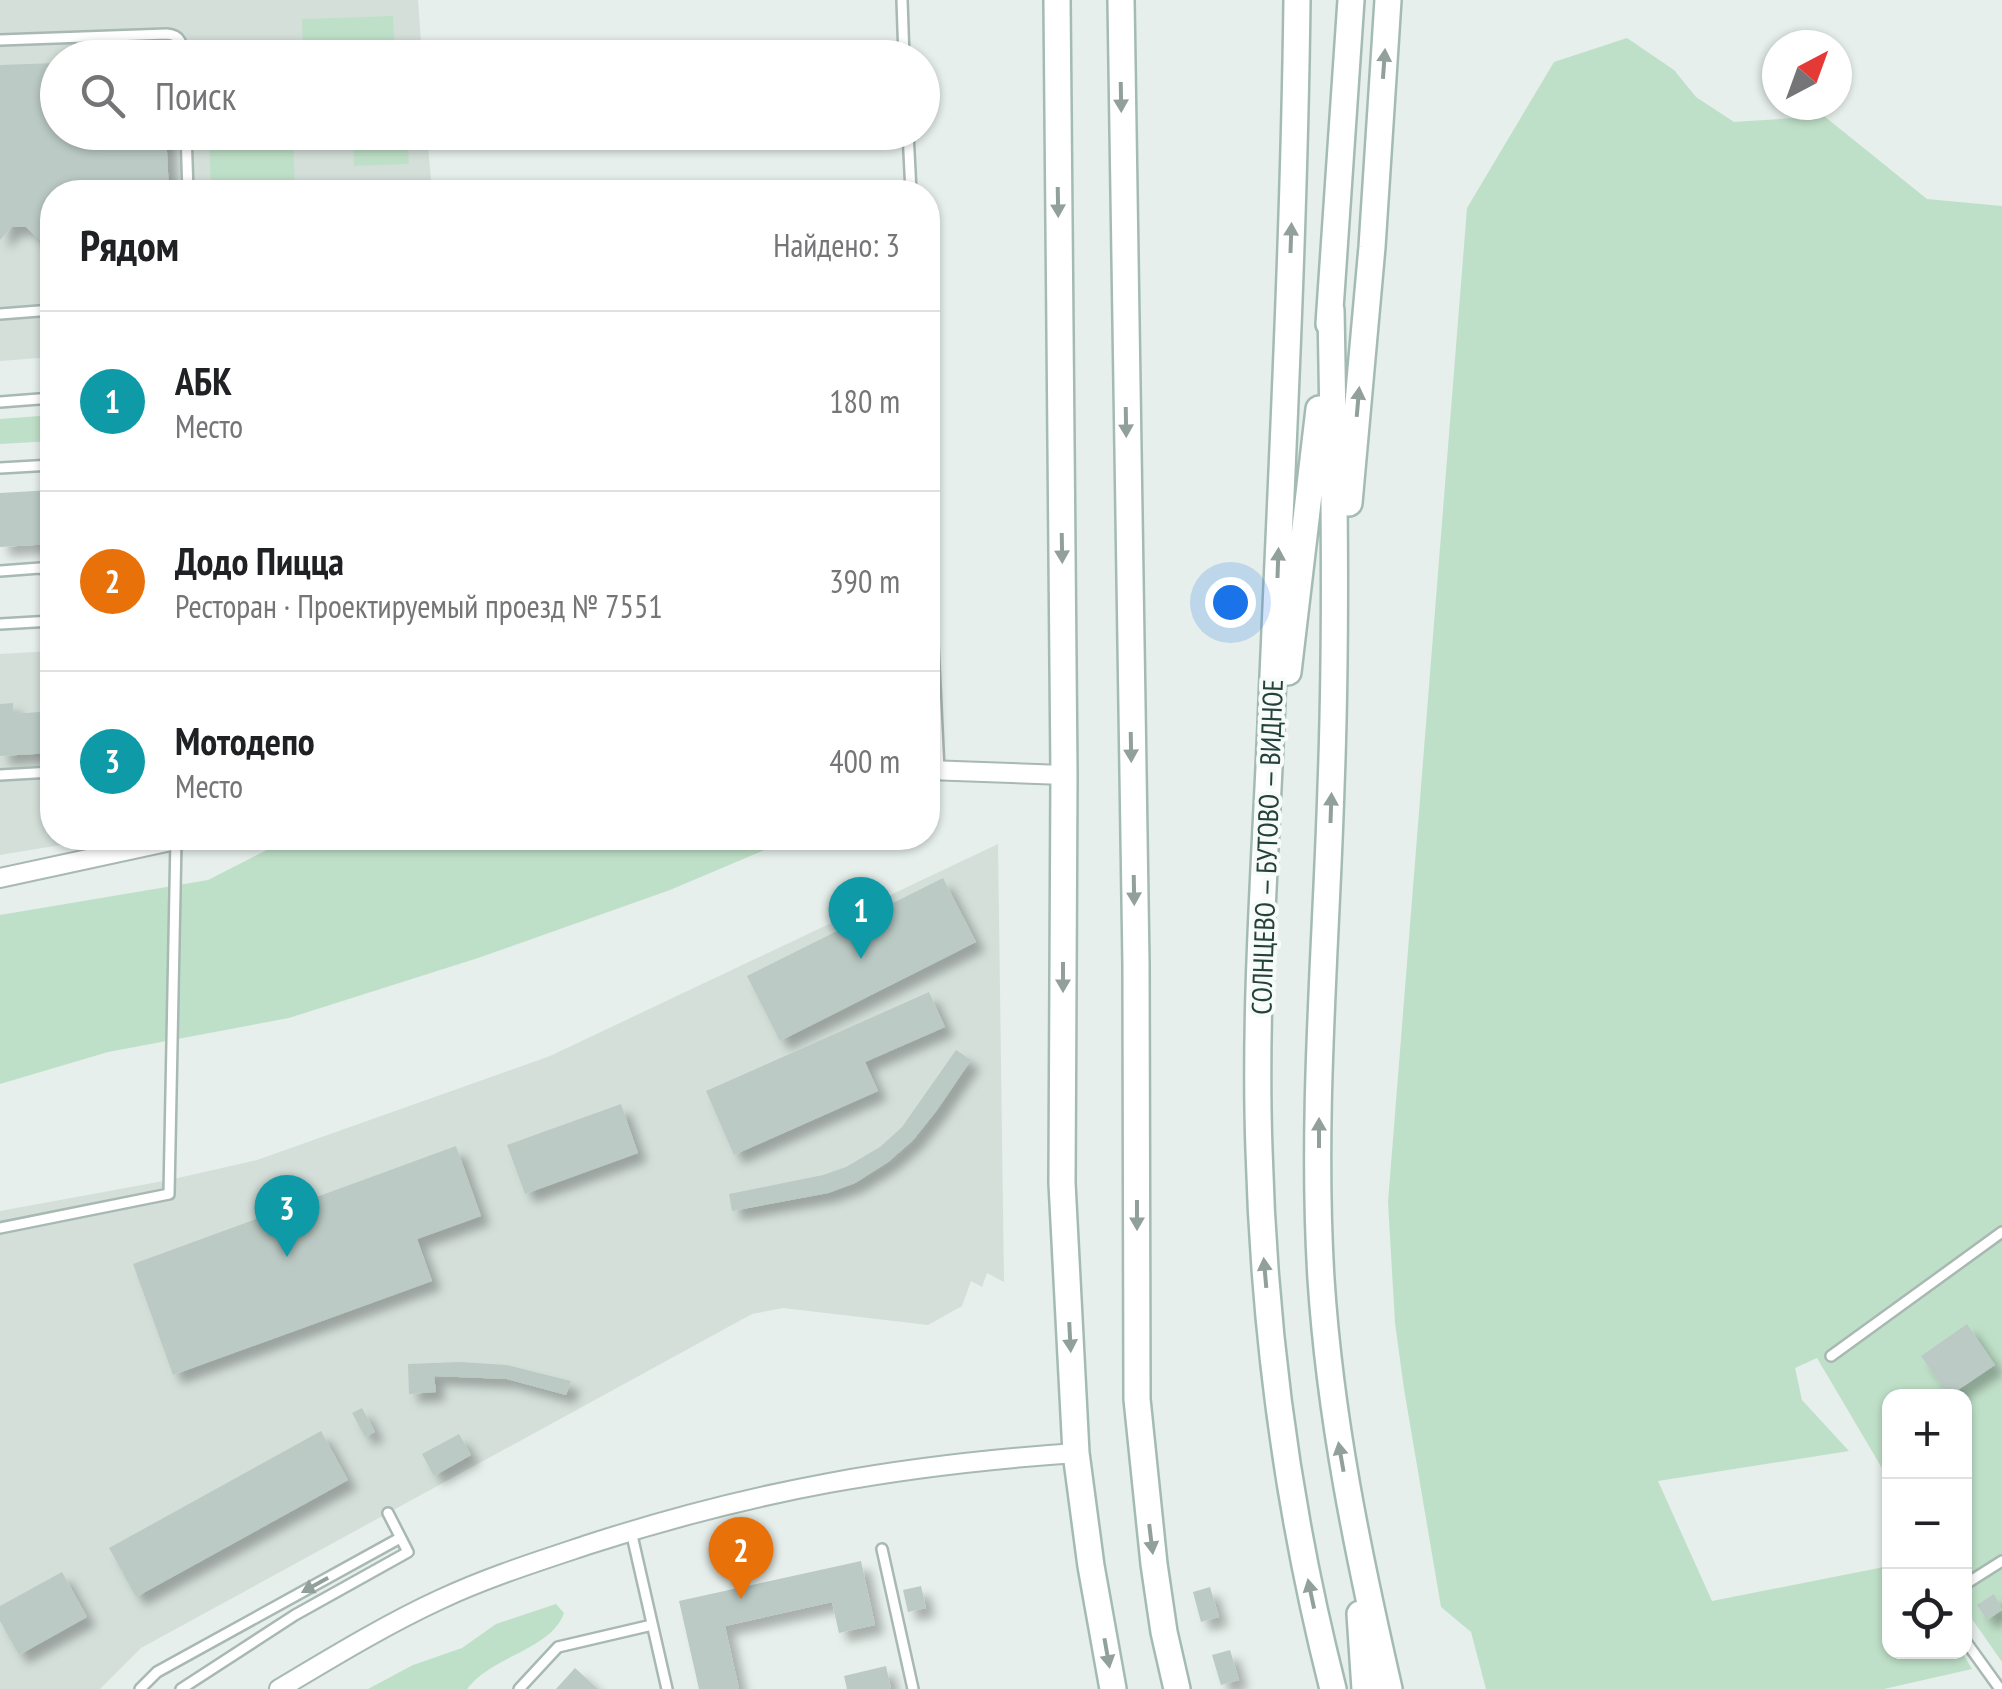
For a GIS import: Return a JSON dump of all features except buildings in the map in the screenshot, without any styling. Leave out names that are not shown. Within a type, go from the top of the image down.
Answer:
[{"type":"main road","points":[[1120,0],[1136,982],[1136,1398],[1164,1632],[1177,1689]]},
{"type":"main road","name":"СОЛНЦЕВО — БУТОВО — ВИДНОЕ","points":[[1297,0],[1296,136],[1265,865],[1258,1146],[1271,1350],[1298,1533],[1332,1689]]},
{"type":"main road","points":[[1265,865],[1331,310],[1352,0]]},
{"type":"main road","points":[[1336,639],[1372,247],[1388,0]]},
{"type":"main road","points":[[1054,4],[1064,775],[1062,1183],[1076,1453],[1113,1689]]},
{"type":"main road","points":[[1331,310],[1336,639],[1318,1121],[1321,1278],[1335,1421],[1356,1542],[1390,1689]]},
{"type":"main road","points":[[1356,1542],[1365,1689]]},
{"type":"main road","points":[[1164,1632],[1164,1689]]},
{"type":"street","points":[[940,770],[1064,775]]},
{"type":"street","points":[[0,878],[125,850]]},
{"type":"street","points":[[280,1689],[436,1601],[502,1573],[631,1531],[730,1502],[831,1480],[957,1462],[1076,1453]]},
{"type":"lane","points":[[902,0],[903,40]]},
{"type":"lane","points":[[0,40],[174,34],[180,40]]},
{"type":"lane","points":[[187,150],[188,180]]},
{"type":"lane","points":[[909,150],[910,180]]},
{"type":"lane","points":[[0,314],[40,311]]},
{"type":"lane","points":[[0,402],[40,399]]},
{"type":"lane","points":[[0,468],[40,466]]},
{"type":"lane","points":[[0,571],[40,568]]},
{"type":"lane","points":[[0,624],[40,622]]},
{"type":"lane","points":[[0,775],[40,773]]},
{"type":"lane","points":[[0,1228],[169,1194],[179,850]]},
{"type":"lane","points":[[1832,1356],[2002,1232]]},
{"type":"lane","points":[[181,1689],[294,1615],[408,1552],[388,1513]]},
{"type":"lane","points":[[631,1531],[667,1689]]},
{"type":"lane","points":[[140,1689],[157,1672],[400,1538]]},
{"type":"lane","points":[[882,1549],[913,1689]]},
{"type":"lane","points":[[1972,1580],[2002,1561]]},
{"type":"lane","points":[[519,1689],[558,1646],[652,1624]]},
{"type":"lane","points":[[1972,1651],[2000,1689]]},
{"type":"shaded area","points":[[0,0],[418,0],[421,40],[40,40],[40,150],[428,150],[431,180],[40,180],[40,358],[0,361]]},
{"type":"shaded area","points":[[40,652],[40,848],[0,855],[0,654]]},
{"type":"shaded area","points":[[998,844],[1004,1282],[987,1273],[982,1287],[971,1281],[962,1306],[928,1325],[783,1308],[752,1314],[141,1648],[100,1689],[0,1689],[0,1211],[257,1160],[550,1056]]},
{"type":"green space","points":[[393,16],[394,40],[303,40],[302,19]]},
{"type":"green space","points":[[1627,38],[1674,70],[1696,97],[1734,122],[1829,120],[1927,199],[2002,206],[2002,1662],[1972,1619],[1972,1389],[1882,1389],[1882,1468],[1817,1358],[1795,1368],[1802,1400],[1849,1451],[1658,1481],[1712,1601],[1882,1567],[1882,1659],[1966,1659],[1972,1669],[1884,1689],[1486,1689],[1471,1632],[1441,1607],[1395,1323],[1388,1202],[1467,208],[1554,62]]},
{"type":"green space","points":[[210,150],[294,150],[295,180],[211,180]]},
{"type":"green space","points":[[353,150],[408,150],[409,164],[354,166]]},
{"type":"green space","points":[[40,416],[40,442],[0,444],[0,419]]},
{"type":"green space","points":[[267,850],[765,850],[670,890],[478,958],[289,1018],[108,1052],[0,1084],[0,915],[208,880]]},
{"type":"green space","points":[[556,1604],[564,1613],[547,1636],[491,1668],[467,1689],[368,1689],[413,1665],[462,1648],[496,1624]]},
{"type":"place","name":"АБК","points":[[861,959]]},
{"type":"place","name":"Мотодепо","points":[[287,1257]]},
{"type":"place","name":"Додо Пицца","points":[[741,1599]]}]
